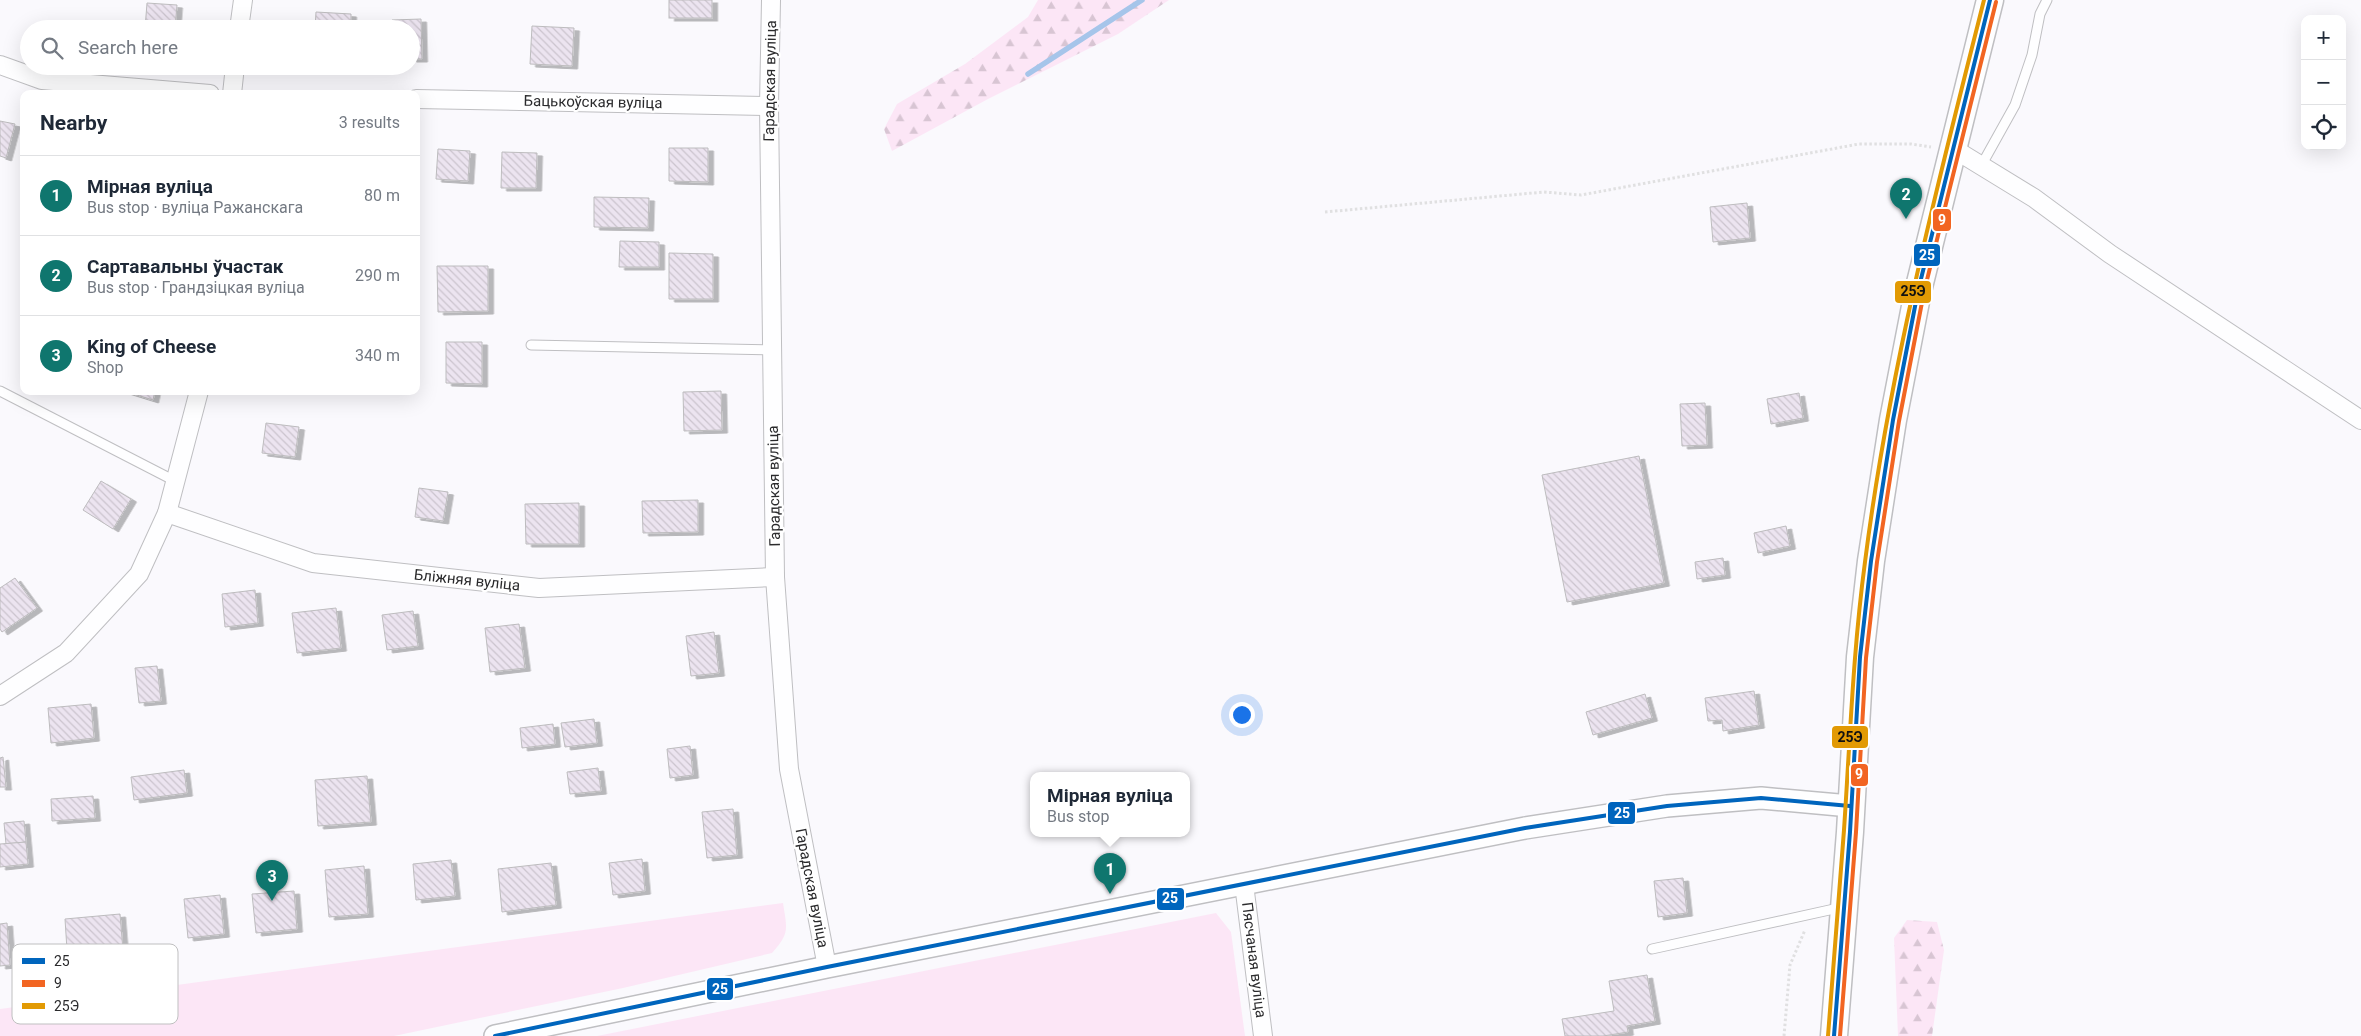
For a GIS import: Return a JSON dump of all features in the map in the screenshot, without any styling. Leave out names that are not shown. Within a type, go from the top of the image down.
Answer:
[{"type":"main road","points":[[1834,1036],[1860,657],[1871,561],[1893,420],[1918,291],[1990,0]]},
{"type":"street","points":[[241,20],[243,0]]},
{"type":"street","name":"Гарадская вуліца","points":[[772,0],[769,106],[775,577],[789,769],[827,967]]},
{"type":"street","points":[[0,65],[20,72]]},
{"type":"street","points":[[28,75],[42,80],[162,90]]},
{"type":"street","points":[[232,90],[234,75]]},
{"type":"street","name":"Бацькоўская вуліца","points":[[420,99],[769,106]]},
{"type":"street","points":[[1954,149],[2034,198],[2110,254],[2361,420]]},
{"type":"street","points":[[0,696],[66,653],[139,574],[167,513],[199,395]]},
{"type":"street","name":"Бліжняя вуліца","points":[[167,513],[314,563],[530,587],[775,577]]},
{"type":"street","points":[[495,1036],[827,967],[1525,828],[1667,806],[1762,798],[1850,806]]},
{"type":"street","name":"Пясчаная вуліца","points":[[1244,884],[1264,1036]]},
{"type":"lane","points":[[1981,166],[2015,105],[2032,55],[2040,14],[2047,0]]},
{"type":"lane","points":[[531,345],[772,350]]},
{"type":"lane","points":[[0,391],[175,481]]},
{"type":"lane","points":[[1652,949],[1843,907]]},
{"type":"path","points":[[1325,212],[1544,192],[1581,195],[1858,144],[1911,144],[1954,149]]},
{"type":"path","points":[[1784,1036],[1790,965],[1811,913]]},
{"type":"green space","points":[[1038,0],[1169,0],[1118,34],[988,99],[892,151],[884,129],[897,104],[965,64],[1028,17]]},
{"type":"green space","points":[[783,903],[786,919],[786,930],[782,940],[772,953],[623,988],[394,1036],[0,1036],[0,1009],[12,1007],[12,1024],[178,1024],[178,985]]},
{"type":"green space","points":[[1216,913],[1231,932],[1245,1036],[597,1036]]},
{"type":"green space","points":[[1907,920],[1937,922],[1944,950],[1932,1036],[1898,1036],[1894,938]]},
{"type":"building","points":[[669,0],[712,0],[712,18],[669,18]]},
{"type":"building","points":[[147,3],[177,5],[176,20],[146,20]]},
{"type":"building","points":[[316,12],[351,14],[351,20],[316,20]]},
{"type":"building","points":[[421,19],[422,59],[420,59],[420,20],[392,20]]},
{"type":"building","points":[[532,26],[574,28],[572,66],[530,64]]},
{"type":"building","points":[[0,121],[15,124],[6,158],[0,156]]},
{"type":"building","points":[[669,148],[708,148],[708,182],[669,181]]},
{"type":"building","points":[[438,149],[470,151],[468,181],[436,179]]},
{"type":"building","points":[[502,152],[537,153],[536,188],[501,188]]},
{"type":"building","points":[[594,197],[649,198],[648,228],[594,227]]},
{"type":"building","points":[[1747,203],[1750,238],[1713,242],[1710,207]]},
{"type":"building","points":[[620,241],[659,242],[659,267],[619,267]]},
{"type":"building","points":[[669,253],[713,254],[713,299],[669,299]]},
{"type":"building","points":[[437,266],[488,266],[488,311],[438,312]]},
{"type":"building","points":[[446,342],[482,342],[482,384],[446,383]]},
{"type":"building","points":[[721,391],[722,430],[684,431],[683,392]]},
{"type":"building","points":[[1799,393],[1803,418],[1771,424],[1767,399]]},
{"type":"building","points":[[137,395],[154,395],[153,400]]},
{"type":"building","points":[[1705,403],[1707,445],[1682,446],[1680,404]]},
{"type":"building","points":[[266,423],[299,427],[295,457],[262,453]]},
{"type":"building","points":[[1639,456],[1664,583],[1567,602],[1542,475]]},
{"type":"building","points":[[101,481],[131,499],[113,529],[83,510]]},
{"type":"building","points":[[419,488],[448,492],[443,521],[415,517]]},
{"type":"building","points":[[698,500],[698,532],[643,533],[642,501]]},
{"type":"building","points":[[579,503],[579,544],[526,544],[525,504]]},
{"type":"building","points":[[1786,526],[1790,546],[1758,553],[1754,533]]},
{"type":"building","points":[[1723,558],[1725,575],[1697,579],[1695,562]]},
{"type":"building","points":[[15,578],[37,608],[2,632],[0,629],[0,588]]},
{"type":"building","points":[[255,590],[258,623],[225,627],[222,594]]},
{"type":"building","points":[[336,608],[341,648],[297,653],[292,613]]},
{"type":"building","points":[[413,611],[418,646],[387,650],[382,615]]},
{"type":"building","points":[[519,624],[525,668],[490,672],[485,628]]},
{"type":"building","points":[[714,632],[719,673],[691,676],[686,636]]},
{"type":"building","points":[[157,666],[161,701],[139,703],[135,668]]},
{"type":"building","points":[[1754,691],[1759,725],[1723,731],[1722,720],[1708,721],[1705,698]]},
{"type":"building","points":[[1645,694],[1652,718],[1593,735],[1586,712]]},
{"type":"building","points":[[91,704],[94,738],[51,743],[48,708]]},
{"type":"building","points":[[594,719],[597,743],[565,747],[561,723]]},
{"type":"building","points":[[553,724],[555,744],[522,748],[520,728]]},
{"type":"building","points":[[690,746],[693,775],[670,778],[667,749]]},
{"type":"building","points":[[3,757],[6,787],[0,787],[0,758]]},
{"type":"building","points":[[598,768],[601,791],[570,794],[567,772]]},
{"type":"building","points":[[184,770],[187,793],[134,800],[131,777]]},
{"type":"building","points":[[367,776],[371,822],[318,826],[315,780]]},
{"type":"building","points":[[93,796],[95,818],[52,821],[51,799]]},
{"type":"building","points":[[733,809],[737,855],[707,858],[702,812]]},
{"type":"building","points":[[24,821],[26,842],[6,844],[4,823]]},
{"type":"building","points":[[26,842],[28,864],[0,867],[0,844]]},
{"type":"building","points":[[642,859],[645,891],[613,895],[609,863]]},
{"type":"building","points":[[451,860],[455,896],[416,900],[413,864]]},
{"type":"building","points":[[551,863],[556,905],[502,912],[498,869]]},
{"type":"building","points":[[364,866],[368,914],[329,917],[325,870]]},
{"type":"building","points":[[1683,878],[1687,913],[1658,917],[1654,881]]},
{"type":"building","points":[[294,891],[297,929],[256,933],[252,894]]},
{"type":"building","points":[[220,895],[224,934],[188,938],[184,899]]},
{"type":"building","points":[[120,914],[122,944],[67,944],[65,919]]},
{"type":"building","points":[[7,923],[10,965],[0,966],[0,924]]},
{"type":"building","points":[[1647,975],[1655,1021],[1627,1026],[1628,1032],[1603,1036],[1565,1036],[1562,1019],[1614,1011],[1609,981]]},
{"type":"waterway","points":[[1028,74],[1142,0]]},
{"type":"transit line","name":"25Э","points":[[1828,1036],[1852,696],[1865,562],[1875,491],[1887,420],[1916,280],[1984,0]]},
{"type":"transit line","name":"25","points":[[1834,1036],[1850,832],[1860,657],[1871,561],[1893,420],[1918,291],[1990,0]]},
{"type":"transit line","name":"9","points":[[1840,1036],[1856,832],[1866,658],[1877,562],[1899,421],[1924,292],[1996,2]]},
{"type":"transit line","name":"25","points":[[495,1036],[827,967],[1525,828],[1667,806],[1761,798],[1850,806]]},
{"type":"place","name":"Сартавальны ўчастак","points":[[1906,219]]},
{"type":"place","name":"Мірная вуліца","points":[[1110,894]]},
{"type":"place","name":"King of Cheese","points":[[272,901]]}]
